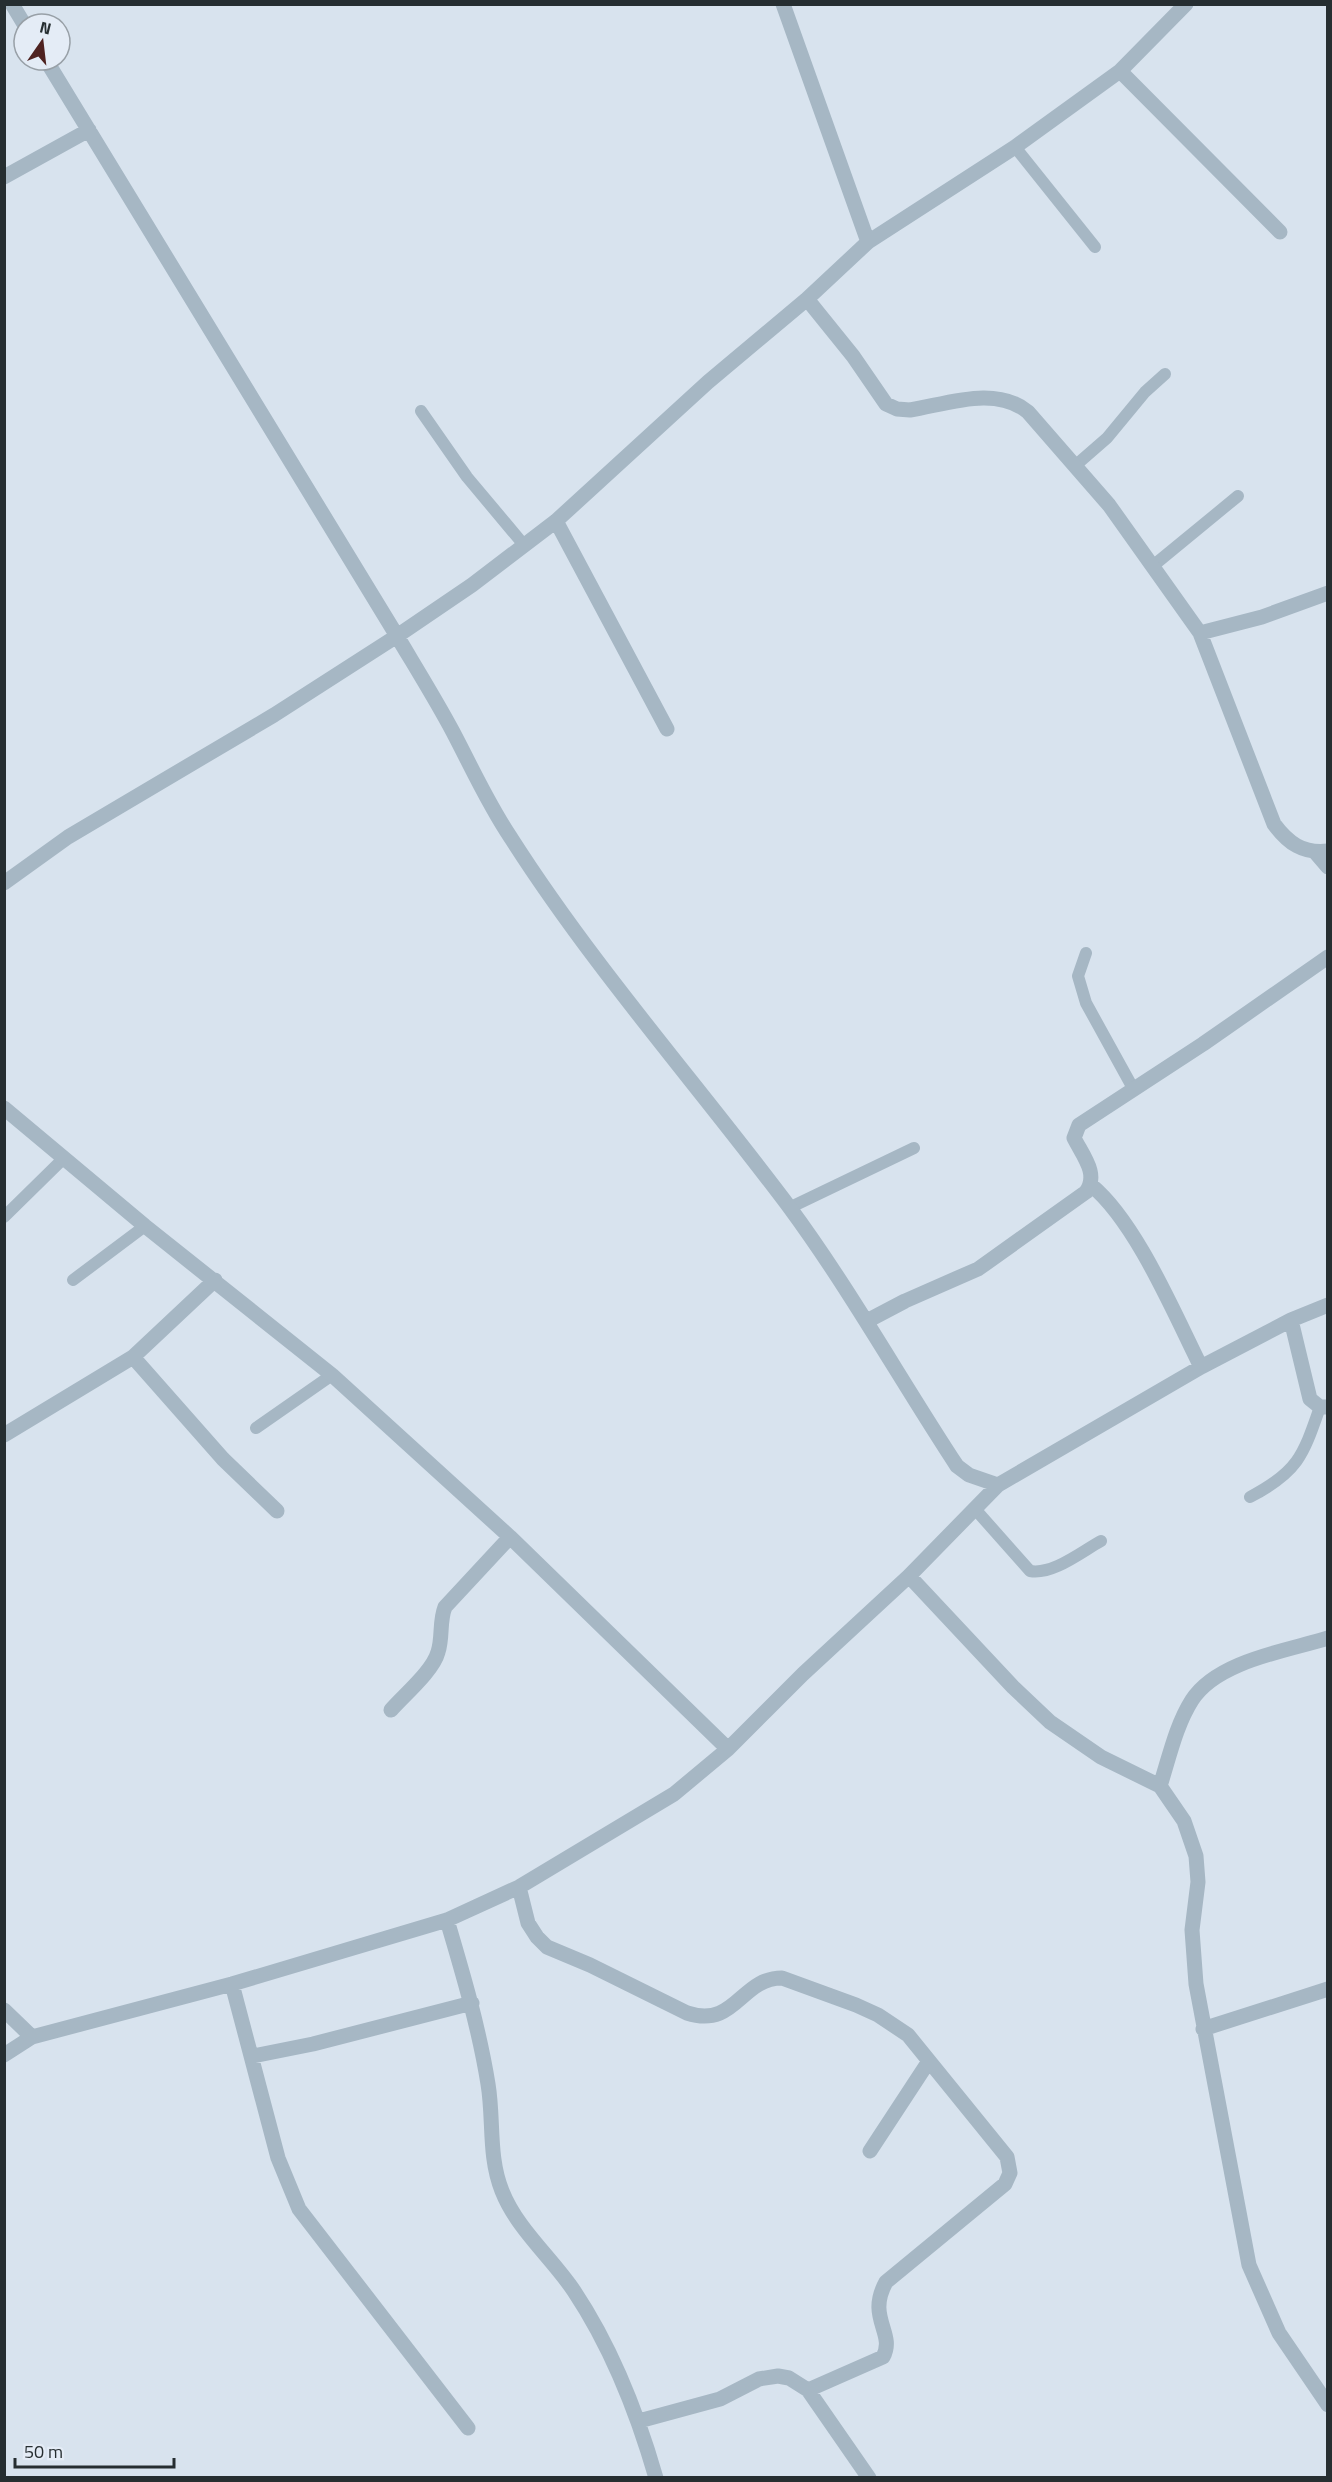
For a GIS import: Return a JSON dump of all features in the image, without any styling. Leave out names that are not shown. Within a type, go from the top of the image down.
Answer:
[{"type":"street","points":[[783,4],[868,242]]},
{"type":"street","points":[[4,883],[68,837],[274,715],[397,636],[524,545],[556,521],[708,382],[807,298],[868,242],[1015,147],[1120,71],[1186,4]]},
{"type":"street","points":[[1120,71],[1280,232]]},
{"type":"street","points":[[53,72],[397,636],[453,731],[481,791],[512,840],[607,972],[789,1208],[867,1321],[899,1379],[957,1466],[969,1474],[998,1485]]},
{"type":"street","points":[[4,177],[89,130]]},
{"type":"street","points":[[807,298],[853,356],[886,404],[903,410],[987,397],[1016,402],[1076,465],[1154,565],[1200,633],[1274,824],[1286,840],[1298,848],[1322,852],[1328,867]]},
{"type":"street","points":[[556,521],[667,729]]},
{"type":"street","points":[[1200,633],[1262,617],[1328,593]]},
{"type":"street","points":[[867,1321],[905,1301],[978,1269],[1086,1192],[1091,1185],[1093,1174],[1074,1138],[1079,1125],[1328,957]]},
{"type":"street","points":[[4,1108],[145,1226],[332,1375],[510,1537],[728,1749]]},
{"type":"street","points":[[1091,1185],[1117,1210],[1153,1272],[1201,1367]]},
{"type":"street","points":[[4,1435],[133,1357],[215,1280]]},
{"type":"street","points":[[4,2055],[32,2037],[232,1984],[447,1920],[519,1887],[658,1804],[728,1749],[803,1674],[909,1576],[998,1485],[1201,1367],[1290,1320],[1328,1305]]},
{"type":"street","points":[[1290,1320],[1310,1399],[1324,1407]]},
{"type":"street","points":[[133,1357],[223,1459],[277,1511]]},
{"type":"street","points":[[391,1710],[437,1656],[441,1642],[441,1616],[445,1607],[510,1537]]},
{"type":"street","points":[[909,1576],[1013,1687],[1050,1722],[1101,1757],[1160,1785],[1184,1821],[1196,1856],[1198,1882],[1192,1944],[1203,2029],[1234,2179],[1242,2233],[1255,2281],[1279,2333],[1328,2405]]},
{"type":"street","points":[[1160,1785],[1187,1709],[1206,1683],[1229,1669],[1328,1638]]},
{"type":"street","points":[[519,1887],[528,1923],[547,1947],[590,1965],[687,2013],[703,2017],[721,2014],[734,2007],[757,1983],[770,1978],[782,1978],[878,2015],[909,2035],[1007,2157],[1010,2166],[1008,2180],[992,2197],[886,2282],[879,2294],[878,2306],[887,2341],[883,2357],[808,2390]]},
{"type":"street","points":[[447,1920],[472,2003],[488,2083],[493,2160],[503,2194],[516,2217],[585,2308],[607,2346],[639,2421],[656,2478]]},
{"type":"street","points":[[232,1984],[253,2056],[278,2158],[299,2209],[468,2428]]},
{"type":"street","points":[[1203,2029],[1328,1989]]},
{"type":"street","points":[[253,2056],[313,2044],[472,2003]]},
{"type":"street","points":[[4,2010],[32,2037]]},
{"type":"street","points":[[870,2151],[929,2061]]},
{"type":"street","points":[[639,2421],[720,2398],[769,2376],[789,2378],[808,2390],[868,2478]]},
{"type":"lane","points":[[1015,147],[1095,247]]},
{"type":"lane","points":[[1076,465],[1107,438],[1145,392],[1165,374]]},
{"type":"lane","points":[[421,411],[467,477],[524,545]]},
{"type":"lane","points":[[1154,565],[1239,496]]},
{"type":"lane","points":[[1086,953],[1078,976],[1086,1003],[1134,1090]]},
{"type":"lane","points":[[789,1208],[914,1148]]},
{"type":"lane","points":[[4,1217],[64,1158]]},
{"type":"lane","points":[[73,1280],[145,1226]]},
{"type":"lane","points":[[256,1428],[332,1375]]},
{"type":"lane","points":[[1250,1497],[1277,1483],[1291,1470],[1305,1450],[1324,1407]]},
{"type":"lane","points":[[975,1509],[1030,1571],[1038,1573],[1055,1567],[1101,1541]]}]
